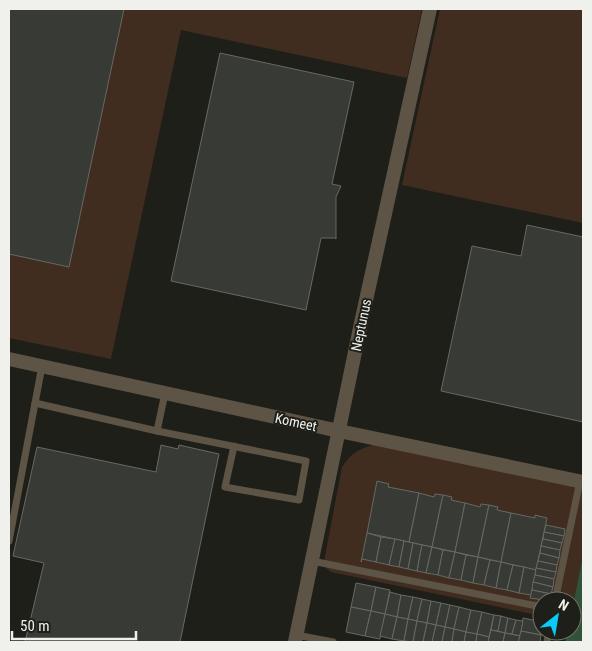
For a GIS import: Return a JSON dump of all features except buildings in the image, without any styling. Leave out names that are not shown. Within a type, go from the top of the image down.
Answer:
[{"type":"street","name":"Neptunus","points":[[296,639],[361,323],[430,9]]},
{"type":"street","name":"Komeet","points":[[9,359],[339,431],[581,481]]},
{"type":"lane","points":[[9,541],[42,366]]},
{"type":"lane","points":[[157,431],[165,393]]},
{"type":"lane","points":[[35,403],[157,431],[234,446],[306,461],[299,500],[225,487],[234,446]]},
{"type":"lane","points":[[557,591],[581,481]]},
{"type":"lane","points":[[312,561],[532,605]]},
{"type":"lane","points":[[296,639],[333,642]]},
{"type":"shaded area","points":[[21,9],[422,9],[407,78],[181,30],[111,359],[9,338],[9,66]]},
{"type":"shaded area","points":[[440,9],[583,9],[583,223],[402,185]]},
{"type":"shaded area","points":[[378,444],[583,487],[583,555],[576,591],[532,591],[532,614],[331,572],[326,568],[324,562],[342,467],[357,451]]},
{"type":"shaded area","points":[[583,555],[583,642],[565,642],[582,641],[582,591],[576,591]]}]
